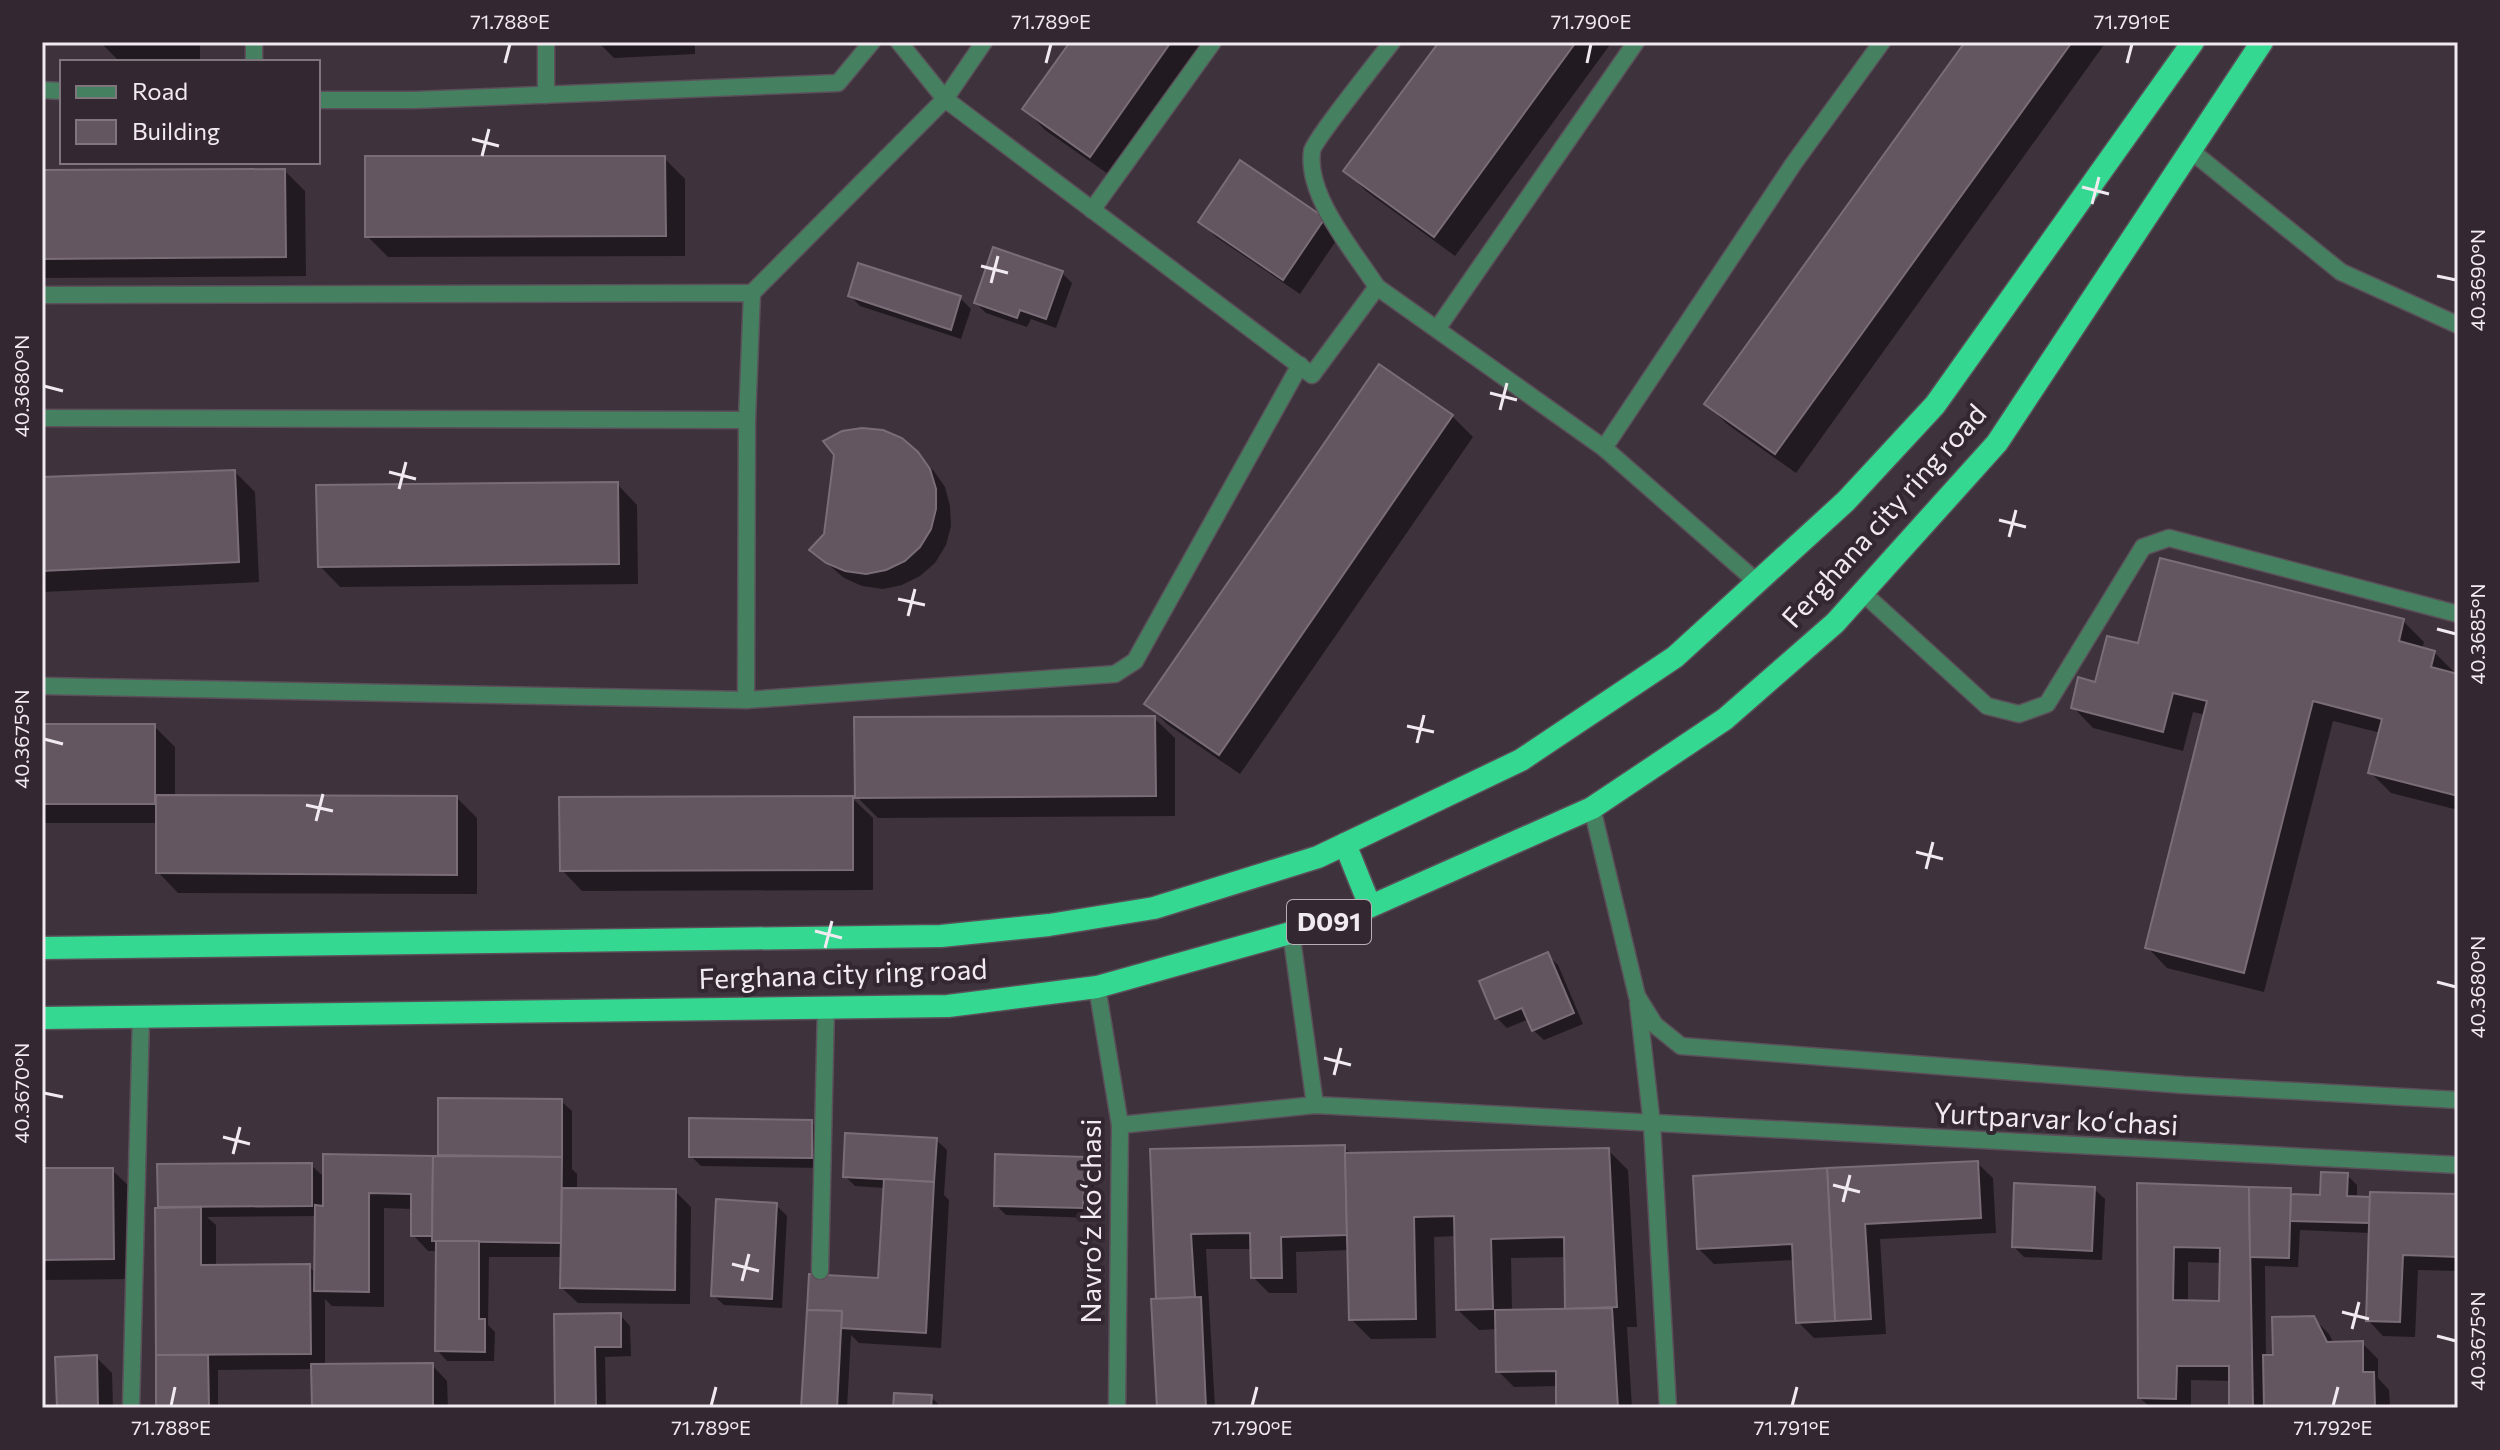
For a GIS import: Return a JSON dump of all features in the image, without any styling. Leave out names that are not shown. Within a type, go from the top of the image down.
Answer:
[{"type":"highway","name":"Ferghana city ring road","points":[[42,948],[941,936],[1049,925],[1154,908],[1318,857],[1521,760],[1675,657],[1846,501],[1935,405],[2193,42]]},
{"type":"highway","name":"D091","points":[[2256,50],[2271,42]]},
{"type":"highway","name":"Ferghana city ring road","points":[[42,1018],[948,1006],[1097,987],[1344,918],[1592,808],[1725,719],[1835,623],[1997,443],[2256,50]]},
{"type":"highway","points":[[1345,844],[1370,906]]},
{"type":"street","points":[[546,42],[546,95]]},
{"type":"street","points":[[320,100],[546,95],[838,83],[872,42]]},
{"type":"street","points":[[899,42],[945,99],[1312,375],[1377,287]]},
{"type":"street","points":[[746,700],[747,420],[752,293],[945,99],[984,42]]},
{"type":"street","points":[[1092,210],[1213,42]]},
{"type":"street","points":[[1392,42],[1312,148],[1313,183],[1377,287],[1604,448],[1757,582]]},
{"type":"street","points":[[1437,329],[1636,42]]},
{"type":"street","points":[[1604,448],[1794,163],[1882,42]]},
{"type":"street","points":[[2190,150],[2341,272],[2458,325]]},
{"type":"street","points":[[42,295],[752,293]]},
{"type":"street","points":[[42,686],[746,700],[1115,674],[1135,661],[1300,365]]},
{"type":"street","points":[[42,418],[747,420]]},
{"type":"street","points":[[1863,593],[1987,706],[2019,714],[2047,704],[2143,547],[2169,538],[2458,614]]},
{"type":"street","points":[[1592,808],[1637,996],[1652,1125],[1668,1408]]},
{"type":"street","points":[[1291,932],[1315,1105]]},
{"type":"street","name":"Navroʻz koʻchasi","points":[[1097,987],[1120,1125],[1117,1408]]},
{"type":"street","points":[[1637,996],[1655,1025],[1681,1046],[2184,1085],[2458,1100]]},
{"type":"street","points":[[820,1271],[826,1006]]},
{"type":"street","points":[[131,1408],[141,1016]]},
{"type":"street","name":"Yurtparvar koʻchasi","points":[[1120,1125],[1315,1105],[2458,1165]]},
{"type":"building","points":[[1070,42],[1171,42],[1090,157],[1022,109]]},
{"type":"building","points":[[1439,42],[1576,42],[1434,237],[1343,171]]},
{"type":"building","points":[[1965,42],[2072,42],[1775,454],[1704,404]]},
{"type":"building","points":[[365,156],[665,156],[666,236],[365,237]]},
{"type":"building","points":[[1240,160],[1325,218],[1283,280],[1198,222]]},
{"type":"building","points":[[285,169],[286,257],[42,259],[42,170]]},
{"type":"building","points":[[993,247],[1063,271],[1046,319],[1020,310],[1017,318],[974,303]]},
{"type":"building","points":[[858,263],[961,296],[951,330],[848,296]]},
{"type":"building","points":[[1379,364],[1453,415],[1219,755],[1144,704]]},
{"type":"building","points":[[862,428],[883,430],[902,438],[918,452],[930,469],[936,489],[936,509],[931,529],[920,547],[905,561],[886,570],[866,574],[845,571],[826,563],[809,550],[824,534],[834,455],[823,441],[842,431]]},
{"type":"building","points":[[235,470],[239,562],[42,571],[42,477]]},
{"type":"building","points":[[618,482],[619,564],[318,567],[316,485]]},
{"type":"building","points":[[2160,558],[2404,619],[2399,641],[2435,651],[2431,667],[2458,674],[2458,796],[2368,773],[2382,719],[2313,701],[2244,973],[2145,948],[2207,701],[2173,693],[2163,732],[2071,708],[2078,677],[2095,682],[2107,636],[2138,643]]},
{"type":"building","points":[[1155,716],[1156,796],[855,798],[854,717]]},
{"type":"building","points":[[42,724],[155,724],[155,804],[42,804]]},
{"type":"building","points":[[156,795],[457,796],[457,875],[156,873]]},
{"type":"building","points":[[853,796],[853,870],[560,871],[559,797]]},
{"type":"building","points":[[1548,952],[1574,1013],[1532,1031],[1522,1008],[1495,1019],[1479,981]]},
{"type":"building","points":[[438,1098],[562,1099],[562,1157],[438,1155]]},
{"type":"building","points":[[689,1118],[812,1120],[812,1158],[689,1157]]},
{"type":"building","points":[[845,1133],[937,1138],[934,1182],[843,1177]]},
{"type":"building","points":[[1345,1145],[1347,1235],[1281,1237],[1282,1278],[1251,1278],[1250,1233],[1191,1234],[1195,1297],[1156,1299],[1150,1149]]},
{"type":"building","points":[[1609,1148],[1617,1307],[1565,1309],[1564,1237],[1491,1239],[1493,1309],[1456,1310],[1454,1216],[1414,1217],[1416,1319],[1349,1320],[1345,1153]]},
{"type":"building","points":[[323,1154],[433,1156],[432,1236],[411,1236],[411,1194],[369,1193],[369,1292],[314,1291],[315,1205],[323,1206]]},
{"type":"building","points":[[995,1154],[1085,1157],[1083,1208],[994,1206]]},
{"type":"building","points":[[433,1156],[562,1157],[561,1243],[432,1241]]},
{"type":"building","points":[[1978,1161],[1981,1218],[1865,1224],[1871,1319],[1835,1321],[1827,1168]]},
{"type":"building","points":[[312,1163],[312,1206],[158,1207],[157,1164]]},
{"type":"building","points":[[42,1168],[113,1168],[114,1259],[42,1260]]},
{"type":"building","points":[[1827,1168],[1835,1321],[1796,1323],[1792,1244],[1697,1249],[1693,1176]]},
{"type":"building","points":[[2321,1172],[2348,1173],[2347,1196],[2370,1197],[2369,1223],[2290,1221],[2291,1194],[2320,1195]]},
{"type":"building","points":[[884,1179],[934,1182],[926,1333],[841,1328],[842,1311],[807,1310],[809,1274],[878,1278]]},
{"type":"building","points":[[2014,1183],[2095,1187],[2092,1251],[2012,1247]]},
{"type":"building","points":[[2137,1183],[2249,1187],[2253,1408],[2229,1408],[2229,1366],[2177,1366],[2176,1399],[2138,1398]],"holes":[[[2174,1247],[2220,1248],[2219,1301],[2173,1300]]]},
{"type":"building","points":[[2249,1187],[2291,1188],[2289,1258],[2250,1257]]},
{"type":"building","points":[[562,1188],[676,1189],[675,1290],[560,1288]]},
{"type":"building","points":[[2370,1192],[2458,1194],[2458,1257],[2403,1255],[2400,1322],[2366,1321]]},
{"type":"building","points":[[716,1199],[777,1203],[772,1299],[711,1296]]},
{"type":"building","points":[[201,1207],[201,1265],[310,1264],[311,1354],[156,1355],[155,1208]]},
{"type":"building","points":[[436,1241],[479,1241],[479,1319],[485,1319],[485,1352],[435,1351]]},
{"type":"building","points":[[1201,1297],[1206,1408],[1157,1408],[1151,1299]]},
{"type":"building","points":[[1612,1308],[1618,1408],[1556,1408],[1556,1371],[1496,1372],[1495,1310]]},
{"type":"building","points":[[807,1310],[842,1311],[837,1408],[801,1408]]},
{"type":"building","points":[[621,1313],[621,1347],[595,1347],[596,1408],[555,1408],[554,1314]]},
{"type":"building","points":[[2314,1316],[2327,1342],[2363,1341],[2363,1372],[2374,1372],[2375,1408],[2264,1408],[2263,1355],[2273,1355],[2272,1317]]},
{"type":"building","points":[[97,1355],[98,1408],[57,1408],[55,1357]]},
{"type":"building","points":[[156,1355],[208,1355],[209,1408],[156,1408]]},
{"type":"building","points":[[433,1363],[433,1408],[312,1408],[311,1364]]},
{"type":"building","points":[[894,1393],[932,1395],[931,1408],[893,1408]]}]
